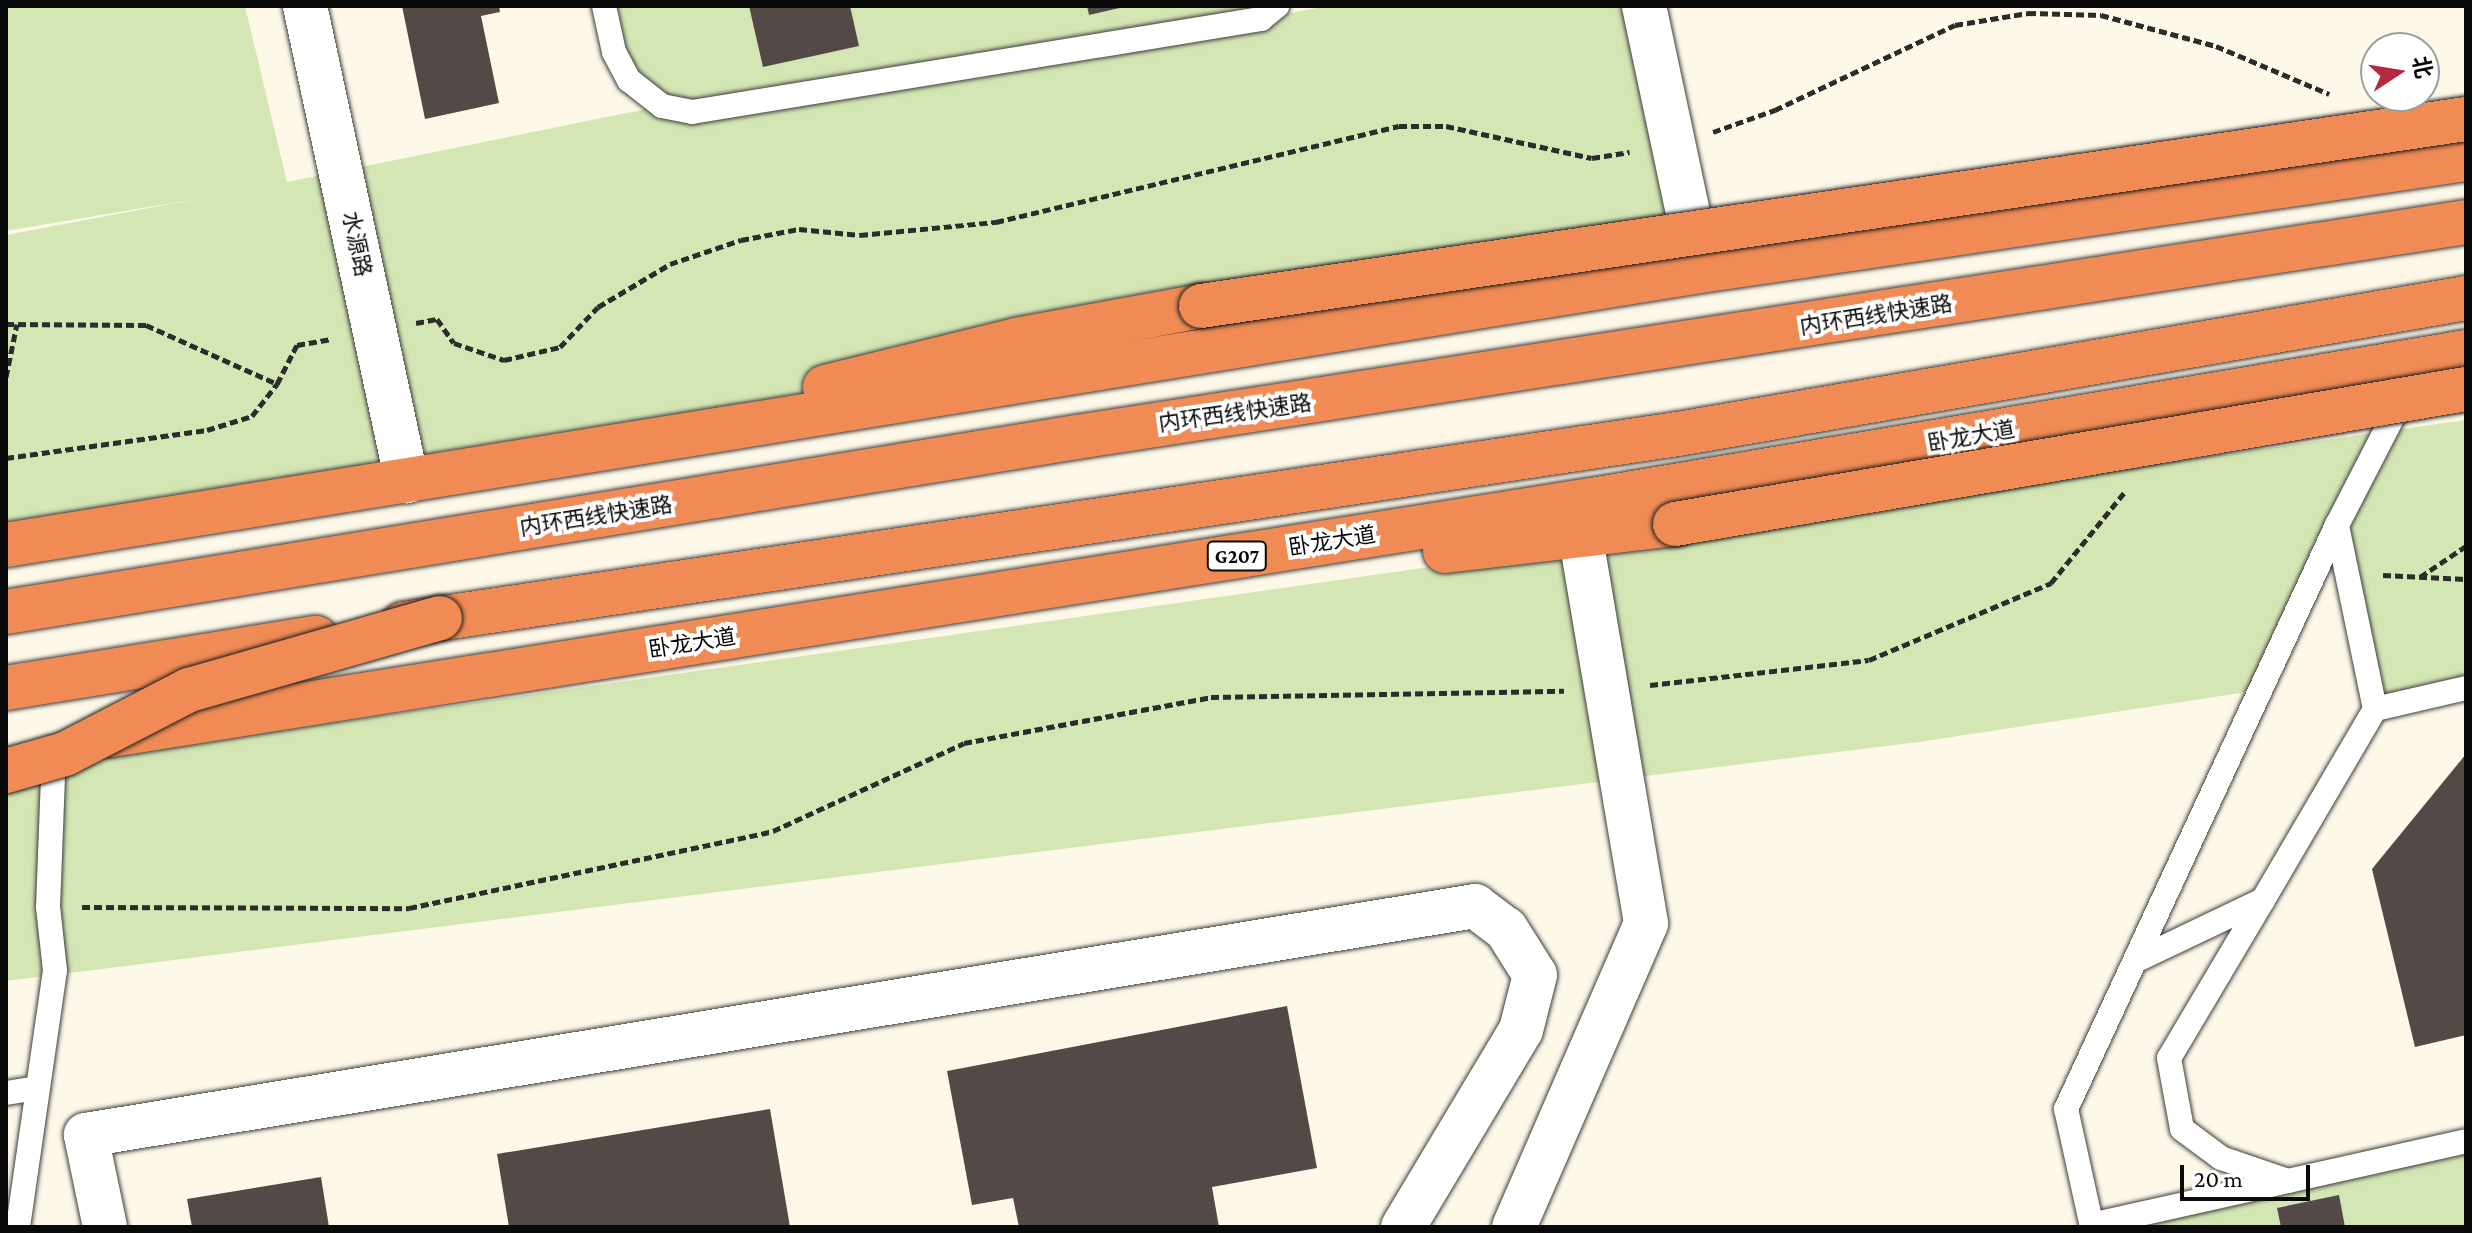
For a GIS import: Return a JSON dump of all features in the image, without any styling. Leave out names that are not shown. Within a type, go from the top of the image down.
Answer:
[{"type":"highway","points":[[498,466],[1016,340],[1201,306],[2466,119]]},
{"type":"highway","points":[[6,545],[1700,271],[2466,159]]},
{"type":"highway","name":"内环西线快速路","points":[[6,612],[1077,437],[2466,222]]},
{"type":"highway","points":[[6,688],[440,618],[1678,434],[2466,298]]},
{"type":"highway","name":"卧龙大道","points":[[6,751],[981,597],[2466,352]]},
{"type":"highway","points":[[981,597],[1581,537],[1675,524],[2466,389]]},
{"type":"highway","points":[[6,771],[65,754],[189,690],[440,618]]},
{"type":"street","name":"水源路","points":[[305,6],[407,481]]},
{"type":"street","points":[[1644,6],[1700,271]]},
{"type":"street","points":[[1514,1227],[1646,923],[1581,537]]},
{"type":"street","points":[[105,1227],[86,1135],[1475,906],[1506,929],[1535,975],[1521,1030],[1403,1227]]},
{"type":"lane","points":[[604,6],[614,52],[629,80],[662,106],[692,112],[1261,19],[1277,6]]},
{"type":"lane","points":[[2423,359],[2337,525],[2066,1109],[2092,1226],[2466,1141]]},
{"type":"lane","points":[[2288,1181],[2221,1158],[2182,1129],[2169,1058],[2375,709],[2337,525]]},
{"type":"lane","points":[[2375,709],[2466,688]]},
{"type":"lane","points":[[18,1227],[55,971],[48,907],[54,744]]},
{"type":"lane","points":[[2135,961],[2263,900]]},
{"type":"lane","points":[[6,1093],[37,1088]]},
{"type":"path","points":[[6,458],[207,430],[252,416],[277,384],[297,345],[437,319],[454,343],[504,360],[560,347],[598,307],[670,264],[741,240],[799,229],[860,235],[996,222],[1399,126],[1446,126],[1592,158],[1674,145],[1775,110],[1955,25],[2028,13],[2101,15],[2216,46],[2312,83],[2334,97]]},
{"type":"path","points":[[6,324],[146,325],[277,384]]},
{"type":"path","points":[[6,377],[17,324]]},
{"type":"path","points":[[48,907],[409,908],[773,831],[964,743],[1180,703],[1605,690],[1869,660],[2051,583],[2134,482]]},
{"type":"path","points":[[2420,577],[2466,546]]},
{"type":"path","points":[[2347,573],[2466,579]]},
{"type":"green space","points":[[6,6],[245,6],[287,182],[661,106],[629,80],[604,6],[1277,6],[1263,18],[1328,6],[1644,6],[1700,271],[6,545],[6,235],[202,198],[6,231]]},
{"type":"green space","points":[[2466,420],[2466,695],[2375,709],[2337,526],[2260,690],[1919,742],[6,981],[6,769]]},
{"type":"green space","points":[[2466,1141],[2466,1227],[2092,1227]]},
{"type":"building","points":[[402,6],[499,6],[500,12],[481,16],[499,103],[425,119]]},
{"type":"building","points":[[749,6],[850,6],[859,46],[763,67]]},
{"type":"building","points":[[1087,6],[1123,6],[1124,7],[1089,15]]},
{"type":"building","points":[[2466,754],[2466,1035],[2415,1047],[2372,869]]},
{"type":"building","points":[[1287,1006],[1317,1168],[1212,1187],[1219,1227],[1019,1227],[1013,1198],[972,1205],[947,1071]]},
{"type":"building","points":[[770,1109],[790,1227],[509,1227],[497,1154]]},
{"type":"building","points":[[321,1177],[329,1227],[192,1227],[187,1199]]},
{"type":"building","points":[[2339,1195],[2345,1227],[2281,1227],[2277,1208]]}]
